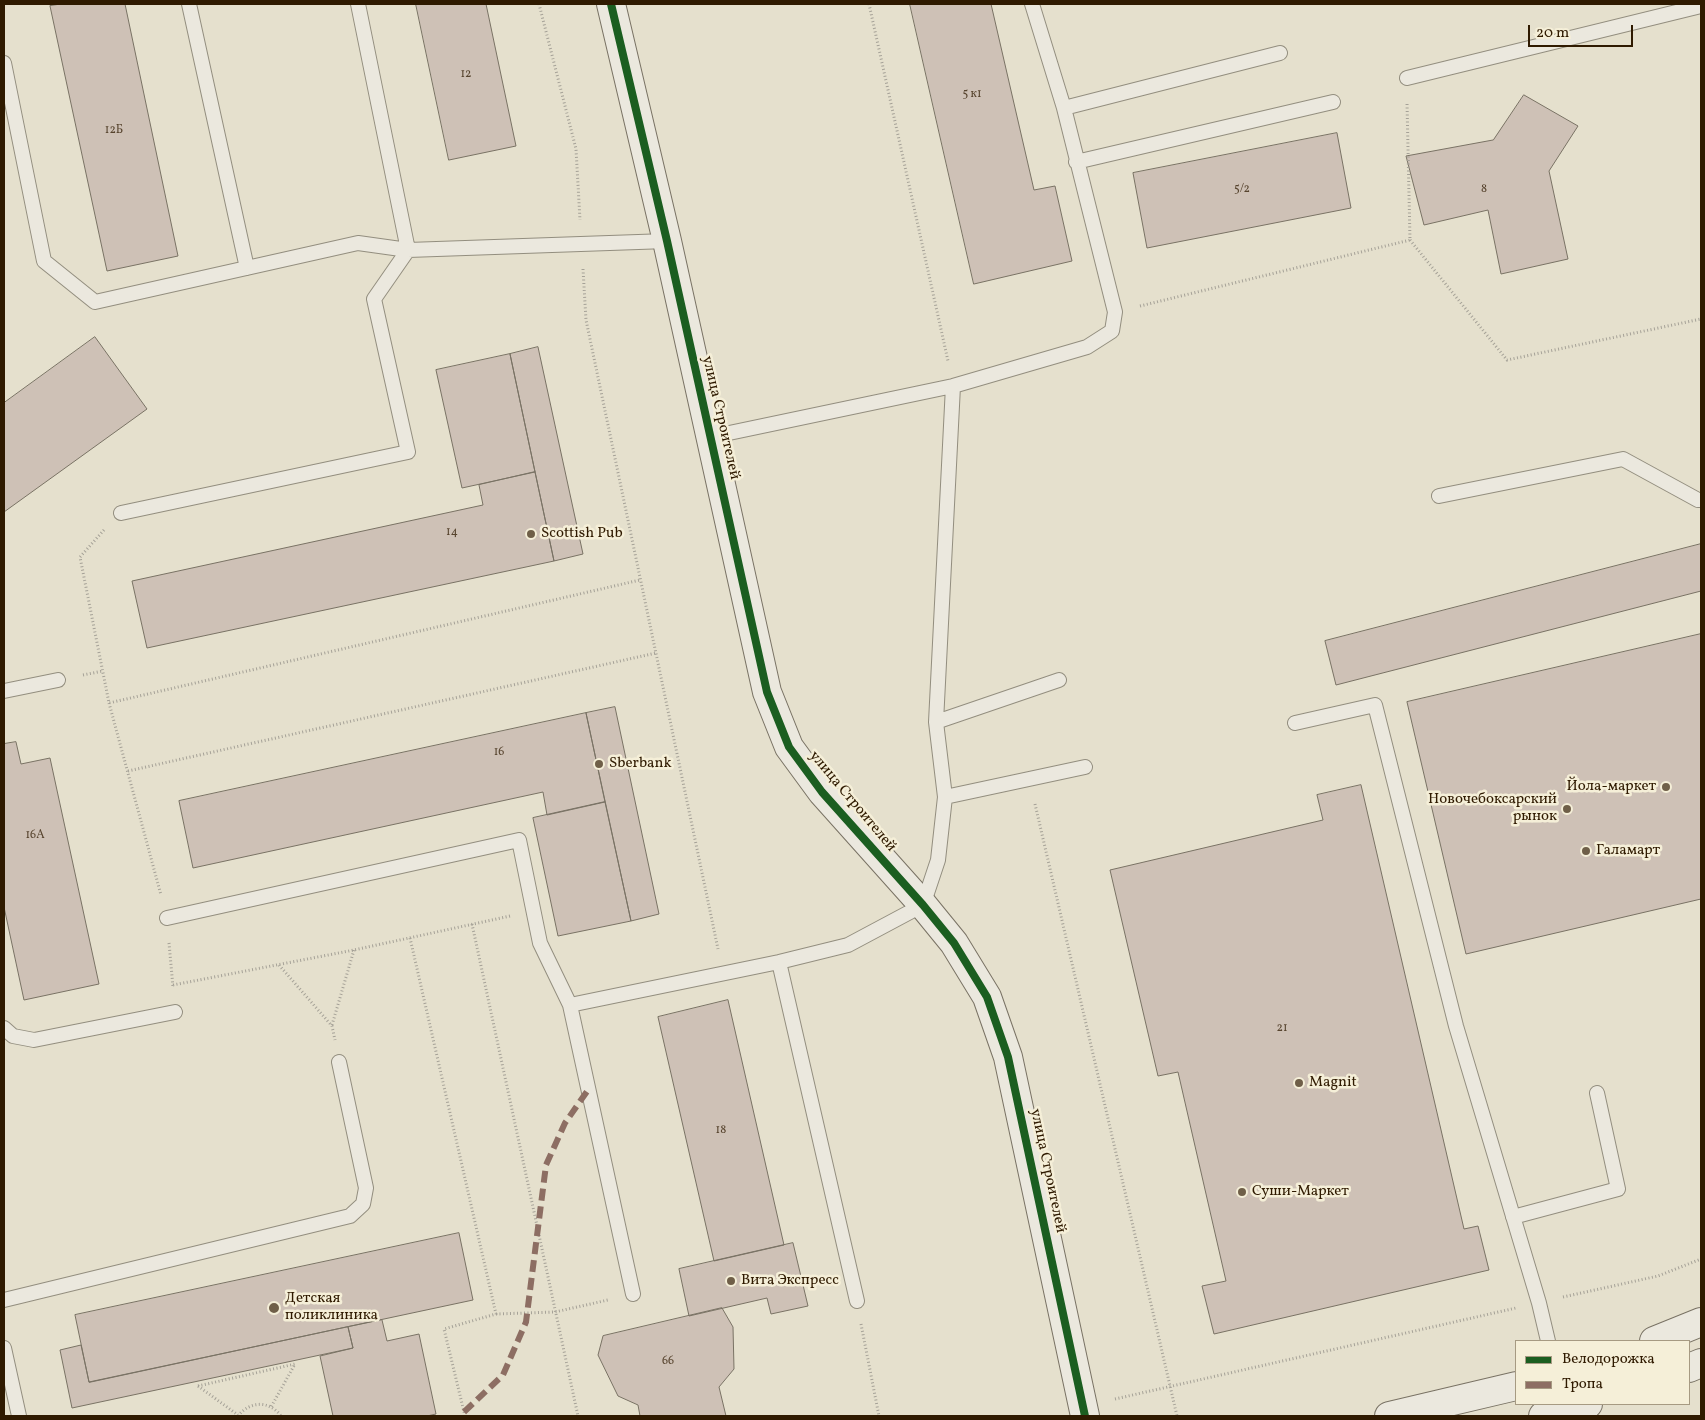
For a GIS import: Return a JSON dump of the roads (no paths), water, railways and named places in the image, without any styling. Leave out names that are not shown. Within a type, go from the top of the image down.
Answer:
[{"type":"street","name":"улица Строителей","points":[[611,4],[667,241],[767,692],[788,747],[822,792],[923,905],[954,943],[987,997],[1008,1057],[1084,1412]]},
{"type":"street","points":[[1656,1340],[1701,1322]]},
{"type":"street","points":[[1390,1416],[1515,1386]]},
{"type":"street","points":[[1543,1416],[1584,1405]]},
{"type":"lane","points":[[189,4],[247,268]]},
{"type":"lane","points":[[121,513],[408,452],[374,299],[408,250],[358,4]]},
{"type":"lane","points":[[710,437],[953,386],[1087,347],[1112,331],[1115,312],[1064,108],[1032,4]]},
{"type":"lane","points":[[1407,78],[1701,6]]},
{"type":"lane","points":[[1064,108],[1280,53]]},
{"type":"lane","points":[[4,63],[44,261],[94,302],[358,243],[408,250],[582,242],[667,241]]},
{"type":"lane","points":[[1076,162],[1333,102]]},
{"type":"lane","points":[[570,1005],[724,974],[848,945],[923,905],[938,860],[945,797],[936,722],[953,386]]},
{"type":"lane","points":[[1439,496],[1623,459],[1701,500]]},
{"type":"lane","points":[[4,691],[58,680]]},
{"type":"lane","points":[[936,722],[1059,680]]},
{"type":"lane","points":[[1295,723],[1374,705],[1456,1026],[1539,1303],[1548,1340]]},
{"type":"lane","points":[[945,797],[1085,767]]},
{"type":"lane","points":[[167,918],[519,840],[540,943],[570,1005],[633,1294]]},
{"type":"lane","points":[[779,962],[857,1301]]},
{"type":"lane","points":[[4,1028],[13,1036],[34,1040],[175,1012]]},
{"type":"lane","points":[[4,1300],[350,1216],[363,1204],[366,1188],[339,1062]]},
{"type":"lane","points":[[1513,1217],[1618,1189],[1596,1093]]},
{"type":"lane","points":[[4,1348],[19,1416]]},
{"type":"place","name":"Scottish Pub","points":[[531,534]]},
{"type":"place","name":"Sberbank","points":[[599,764]]},
{"type":"place","name":"Йола-маркет","points":[[1666,787]]},
{"type":"place","name":"Новочебоксарский рынок","points":[[1567,809]]},
{"type":"place","name":"Галамарт","points":[[1586,851]]},
{"type":"place","name":"Magnit","points":[[1299,1083]]},
{"type":"place","name":"Суши-Маркет","points":[[1242,1192]]},
{"type":"place","name":"Вита Экспресс","points":[[731,1281]]},
{"type":"place","name":"Детская поликлиника","points":[[274,1308]]}]
